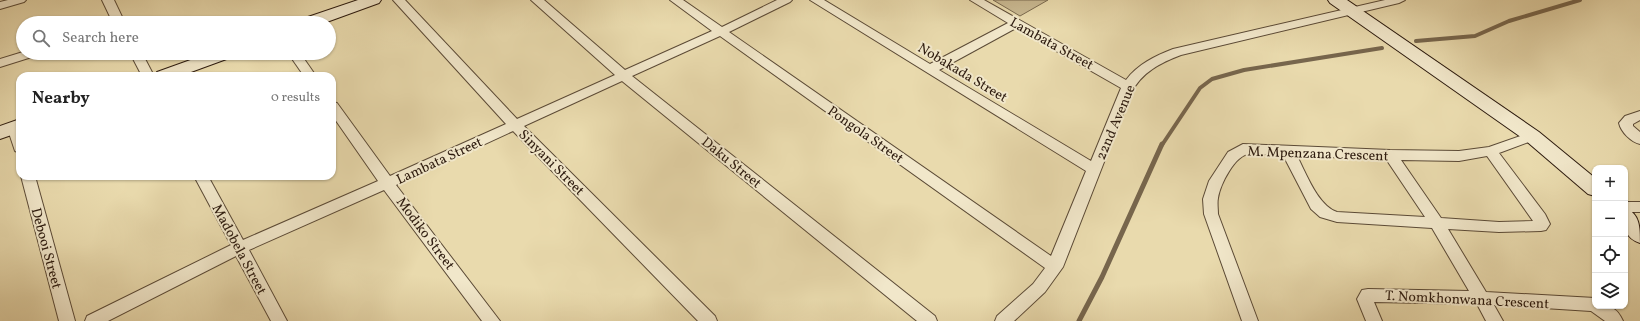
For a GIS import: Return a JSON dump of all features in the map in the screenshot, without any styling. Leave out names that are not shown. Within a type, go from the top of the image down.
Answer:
[{"type":"main road","points":[[328,16],[373,0]]},
{"type":"main road","points":[[1336,0],[1532,136],[1592,186]]},
{"type":"main road","points":[[174,72],[207,60]]},
{"type":"main road","points":[[1628,220],[1640,235]]},
{"type":"street","points":[[0,6],[20,0]]},
{"type":"street","points":[[108,0],[116,16]]},
{"type":"street","name":"Sinyani Street","points":[[399,0],[515,125],[709,321]]},
{"type":"street","name":"Daku Street","points":[[537,0],[624,76],[929,321]]},
{"type":"street","name":"Pongola Street","points":[[676,0],[1055,267]]},
{"type":"street","name":"Lambata Street","points":[[93,321],[238,248],[387,183],[624,76],[786,0]]},
{"type":"street","name":"Nobakada Street","points":[[816,0],[1095,170]]},
{"type":"street","name":"Lambata Street","points":[[976,0],[1128,86]]},
{"type":"street","name":"22nd Avenue","points":[[1004,321],[1039,288],[1055,267],[1128,86],[1141,72],[1158,58],[1210,44],[1354,12],[1399,0]]},
{"type":"street","points":[[931,70],[1016,24]]},
{"type":"street","points":[[0,63],[16,58]]},
{"type":"street","points":[[140,60],[146,72]]},
{"type":"street","points":[[299,60],[307,72]]},
{"type":"street","name":"Modiko Street","points":[[336,112],[387,183],[492,321]]},
{"type":"street","points":[[1640,115],[1630,119],[1626,123],[1627,128],[1640,140]]},
{"type":"street","points":[[11,129],[16,140]]},
{"type":"street","name":"M. Mpenzana Crescent","points":[[1250,321],[1211,214],[1211,190],[1222,171],[1238,151],[1250,149],[1390,155],[1458,156],[1490,151],[1532,136]]},
{"type":"street","points":[[1287,150],[1319,210],[1327,214],[1338,217],[1499,227],[1541,226],[1542,224],[1540,218],[1490,151]]},
{"type":"street","points":[[1390,155],[1436,222],[1495,321]]},
{"type":"street","name":"Debooi Street","points":[[29,180],[67,321]]},
{"type":"street","name":"Madobela Street","points":[[203,180],[238,248],[279,321]]},
{"type":"street","points":[[1628,207],[1640,207]]},
{"type":"street","name":"T. Nomkhonwana Crescent","points":[[1374,321],[1365,300],[1368,295],[1482,298],[1592,306]]},
{"type":"street","name":"T. Nomkhonwana Crescent","points":[[1601,309],[1608,313],[1615,321]]},
{"type":"shaded area","points":[[993,0],[1048,0],[1020,16]]},
{"type":"waterway","points":[[1416,41],[1475,36],[1509,21],[1580,0]]},
{"type":"waterway","points":[[1162,145],[1200,88],[1212,79],[1244,70],[1382,48]]},
{"type":"waterway","points":[[1079,321],[1102,277],[1162,144]]}]
